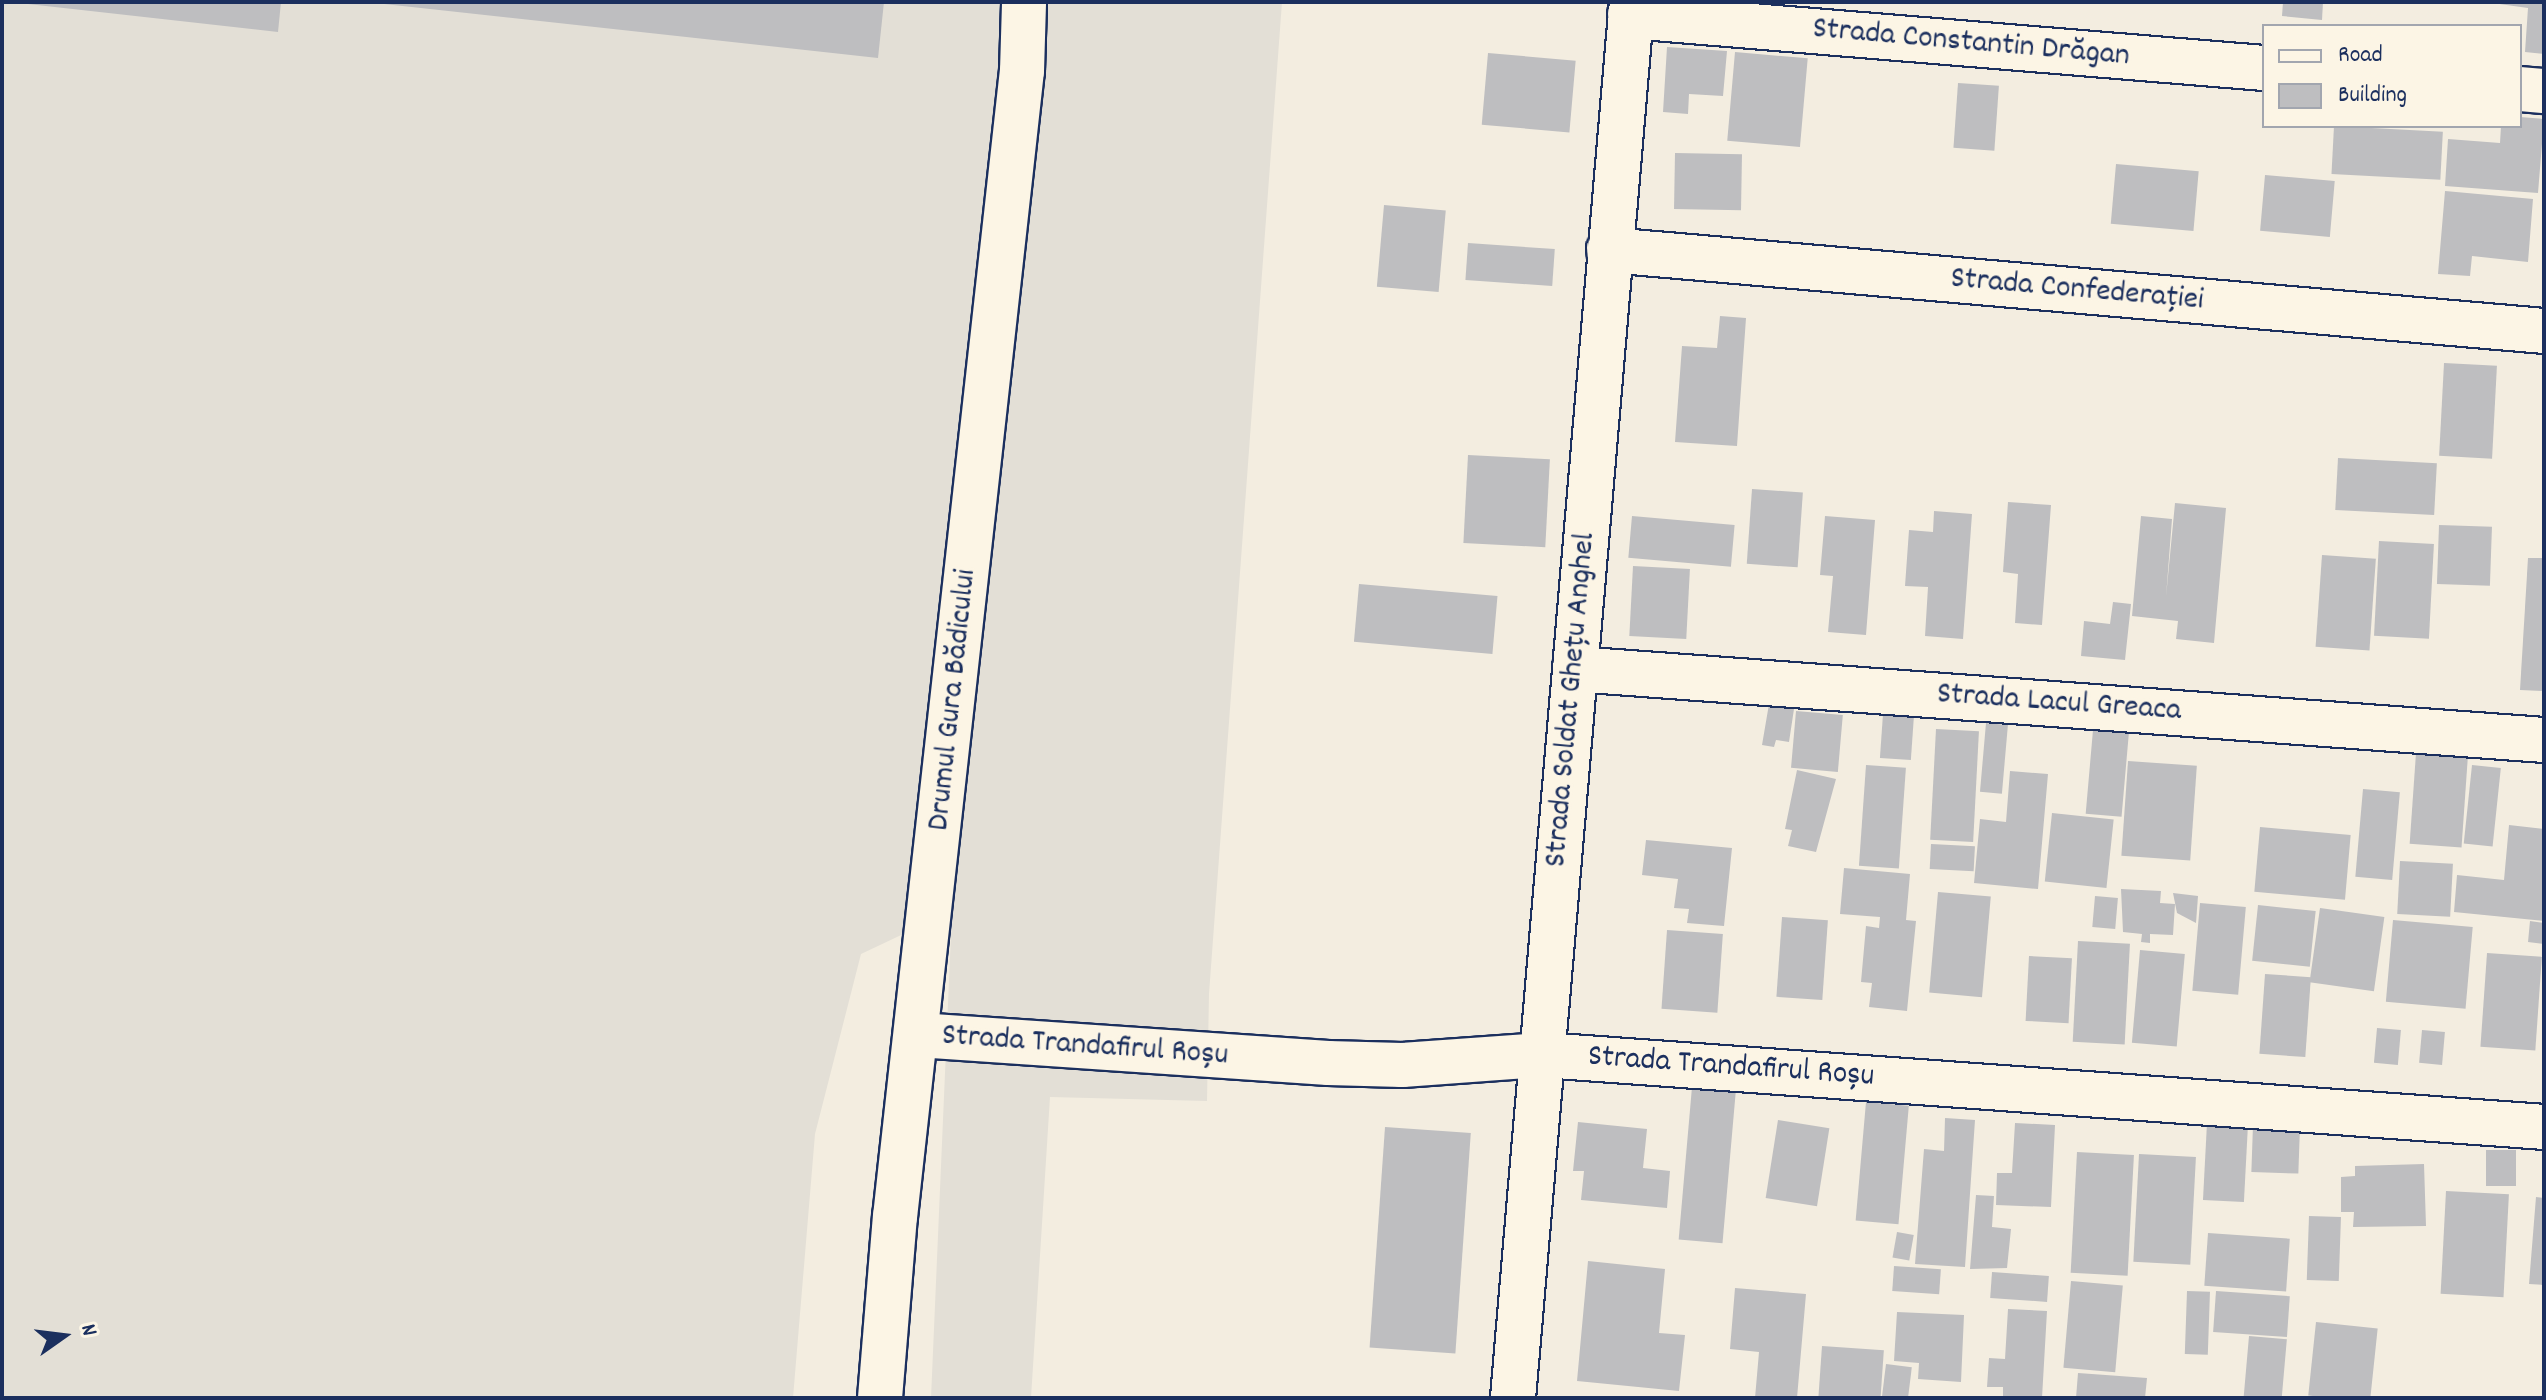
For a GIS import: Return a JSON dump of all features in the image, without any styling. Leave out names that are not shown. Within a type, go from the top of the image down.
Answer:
[{"type":"street","name":"Drumul Gura Bădicului","points":[[880,1398],[895,1217],[918,1035],[1020,87],[1024,2]]},
{"type":"street","name":"Strada Constantin Drăgan","points":[[1631,9],[2262,68]]},
{"type":"street","name":"Strada Soldat Ghețu Anghel","points":[[1513,1398],[1631,9]]},
{"type":"street","points":[[2522,89],[2544,91]]},
{"type":"street","name":"Strada Confederației","points":[[1609,250],[2544,331]]},
{"type":"street","name":"Strada Lacul Greaca","points":[[1575,669],[2544,740]]},
{"type":"street","name":"Strada Trandafirul Roșu","points":[[918,1035],[1328,1063],[1402,1065],[1543,1055],[2544,1127]]},
{"type":"shaded area","points":[[2,2],[1282,2],[1209,994],[1207,1101],[1050,1097],[1031,1398],[931,1398],[952,911],[861,954],[815,1134],[793,1398],[2,1398]]},
{"type":"building","points":[[10,2],[281,2],[278,32]]},
{"type":"building","points":[[366,2],[884,2],[878,58]]},
{"type":"building","points":[[2283,2],[2323,2],[2322,20],[2282,16]]},
{"type":"building","points":[[2485,2],[2544,2],[2544,54],[2525,52],[2528,8]]},
{"type":"building","points":[[1667,47],[1727,51],[1723,96],[1689,94],[1688,114],[1663,112]]},
{"type":"building","points":[[1735,52],[1808,58],[1800,147],[1727,141]]},
{"type":"building","points":[[1488,53],[1576,61],[1569,132],[1482,125]]},
{"type":"building","points":[[1958,83],[1999,86],[1994,151],[1953,148]]},
{"type":"building","points":[[2522,117],[2544,119],[2538,193],[2445,186],[2448,139],[2500,143],[2501,128],[2522,128]]},
{"type":"building","points":[[2334,128],[2443,132],[2440,180],[2331,174]]},
{"type":"building","points":[[1675,153],[1742,154],[1741,210],[1674,209]]},
{"type":"building","points":[[2116,164],[2199,171],[2193,231],[2111,224]]},
{"type":"building","points":[[2265,175],[2335,181],[2330,237],[2260,231]]},
{"type":"building","points":[[2445,191],[2533,199],[2528,262],[2472,256],[2470,276],[2438,274]]},
{"type":"building","points":[[1384,205],[1446,210],[1439,292],[1377,287]]},
{"type":"building","points":[[1468,243],[1555,249],[1552,286],[1465,280]]},
{"type":"building","points":[[1720,316],[1746,318],[1737,446],[1675,442],[1682,346],[1717,348]]},
{"type":"building","points":[[2444,363],[2497,366],[2492,459],[2439,456]]},
{"type":"building","points":[[1468,455],[1550,459],[1545,547],[1463,543]]},
{"type":"building","points":[[2338,458],[2437,463],[2434,515],[2335,510]]},
{"type":"building","points":[[1752,489],[1803,493],[1798,567],[1747,564]]},
{"type":"building","points":[[2008,502],[2051,505],[2042,625],[2015,623],[2018,574],[2003,572]]},
{"type":"building","points":[[2175,503],[2226,508],[2214,643],[2176,639],[2178,621],[2132,616],[2141,516],[2172,519],[2166,597]]},
{"type":"building","points":[[1934,511],[1972,514],[1963,639],[1925,636],[1928,587],[1905,586],[1909,530],[1933,532]]},
{"type":"building","points":[[1632,516],[1735,525],[1731,567],[1628,558]]},
{"type":"building","points":[[1825,516],[1875,520],[1866,635],[1828,632],[1833,576],[1820,575]]},
{"type":"building","points":[[2439,525],[2492,527],[2490,586],[2437,584]]},
{"type":"building","points":[[2379,541],[2434,544],[2429,639],[2374,636]]},
{"type":"building","points":[[2322,555],[2376,559],[2369,651],[2316,647]]},
{"type":"building","points":[[2528,558],[2544,558],[2544,691],[2520,690]]},
{"type":"building","points":[[1633,566],[1690,569],[1686,639],[1629,636]]},
{"type":"building","points":[[1359,584],[1497,596],[1492,654],[1354,642]]},
{"type":"building","points":[[2113,602],[2131,604],[2125,660],[2081,656],[2084,621],[2110,624]]},
{"type":"building","points":[[1769,704],[1794,709],[1789,742],[1776,740],[1774,747],[1762,745]]},
{"type":"building","points":[[1796,711],[1843,715],[1838,772],[1791,768]]},
{"type":"building","points":[[1883,714],[1914,716],[1911,760],[1880,758]]},
{"type":"building","points":[[1986,723],[2008,725],[2002,794],[1980,792]]},
{"type":"building","points":[[1936,729],[1979,731],[1973,842],[1930,840]]},
{"type":"building","points":[[2093,730],[2129,733],[2122,817],[2086,814]]},
{"type":"building","points":[[2416,753],[2468,757],[2462,847],[2410,844]]},
{"type":"building","points":[[2128,761],[2197,766],[2190,861],[2121,856]]},
{"type":"building","points":[[1866,765],[1906,768],[1899,869],[1859,866]]},
{"type":"building","points":[[2472,765],[2501,768],[2493,847],[2464,844]]},
{"type":"building","points":[[1797,770],[1836,779],[1816,852],[1788,846],[1792,830],[1785,829]]},
{"type":"building","points":[[2010,771],[2048,774],[2038,889],[1974,883],[1980,819],[2006,822]]},
{"type":"building","points":[[2363,789],[2400,792],[2392,880],[2355,877]]},
{"type":"building","points":[[2052,813],[2114,819],[2106,888],[2045,882]]},
{"type":"building","points":[[2509,825],[2544,829],[2544,921],[2454,912],[2457,875],[2504,880]]},
{"type":"building","points":[[2260,827],[2351,835],[2345,900],[2254,892]]},
{"type":"building","points":[[1646,840],[1732,848],[1724,926],[1687,923],[1689,909],[1674,908],[1678,879],[1642,875]]},
{"type":"building","points":[[1931,844],[1975,846],[1974,871],[1930,869]]},
{"type":"building","points":[[2400,861],[2453,864],[2450,917],[2397,914]]},
{"type":"building","points":[[1844,868],[1910,874],[1906,920],[1916,921],[1907,1011],[1869,1007],[1872,983],[1861,982],[1866,926],[1879,928],[1880,917],[1840,914]]},
{"type":"building","points":[[2121,889],[2161,891],[2160,903],[2175,904],[2173,935],[2150,934],[2150,943],[2141,942],[2142,934],[2123,932]]},
{"type":"building","points":[[1938,892],[1991,897],[1982,997],[1929,993]]},
{"type":"building","points":[[2173,893],[2198,896],[2196,923],[2177,913]]},
{"type":"building","points":[[2095,896],[2118,898],[2115,929],[2092,927]]},
{"type":"building","points":[[2200,903],[2246,907],[2238,995],[2192,991]]},
{"type":"building","points":[[2258,905],[2316,911],[2310,967],[2252,961]]},
{"type":"building","points":[[2320,908],[2384,917],[2374,991],[2310,982]]},
{"type":"building","points":[[1782,917],[1828,920],[1822,1000],[1776,997]]},
{"type":"building","points":[[2393,920],[2473,927],[2466,1009],[2386,1002]]},
{"type":"building","points":[[2530,921],[2544,923],[2544,944],[2528,942]]},
{"type":"building","points":[[1667,930],[1723,934],[1717,1013],[1661,1009]]},
{"type":"building","points":[[2078,941],[2130,944],[2125,1045],[2073,1042]]},
{"type":"building","points":[[2140,950],[2185,954],[2177,1047],[2132,1043]]},
{"type":"building","points":[[2487,953],[2542,957],[2535,1051],[2480,1047]]},
{"type":"building","points":[[2029,956],[2072,958],[2069,1023],[2026,1021]]},
{"type":"building","points":[[2265,974],[2311,977],[2305,1057],[2259,1054]]},
{"type":"building","points":[[2377,1028],[2401,1030],[2398,1065],[2374,1063]]},
{"type":"building","points":[[2422,1030],[2445,1032],[2442,1065],[2419,1063]]},
{"type":"building","points":[[1692,1087],[1736,1091],[1722,1243],[1679,1239]]},
{"type":"building","points":[[1866,1102],[1909,1106],[1898,1224],[1856,1221]]},
{"type":"building","points":[[1945,1118],[1975,1120],[1965,1267],[1915,1264],[1924,1149],[1944,1151]]},
{"type":"building","points":[[1778,1120],[1829,1128],[1817,1206],[1766,1198]]},
{"type":"building","points":[[1578,1122],[1647,1129],[1643,1168],[1670,1171],[1667,1208],[1581,1200],[1584,1171],[1573,1171]]},
{"type":"building","points":[[2015,1123],[2055,1125],[2051,1207],[1996,1205],[1997,1173],[2012,1173]]},
{"type":"building","points":[[2207,1123],[2248,1125],[2244,1202],[2203,1200]]},
{"type":"building","points":[[2253,1125],[2300,1127],[2298,1174],[2251,1172]]},
{"type":"building","points":[[1385,1127],[1471,1133],[1455,1353],[1370,1347]]},
{"type":"building","points":[[2486,1150],[2516,1150],[2516,1186],[2486,1186]]},
{"type":"building","points":[[2077,1152],[2134,1155],[2128,1276],[2071,1273]]},
{"type":"building","points":[[2139,1154],[2196,1157],[2190,1265],[2133,1262]]},
{"type":"building","points":[[2424,1164],[2426,1226],[2353,1227],[2354,1212],[2341,1212],[2341,1177],[2355,1176],[2355,1166]]},
{"type":"building","points":[[2446,1191],[2509,1194],[2504,1297],[2441,1294]]},
{"type":"building","points":[[1976,1195],[1994,1196],[1992,1227],[2011,1229],[2007,1268],[1970,1269]]},
{"type":"building","points":[[2536,1197],[2544,1198],[2544,1285],[2529,1284]]},
{"type":"building","points":[[2309,1216],[2341,1217],[2339,1281],[2307,1280]]},
{"type":"building","points":[[1897,1232],[1914,1235],[1909,1261],[1892,1258]]},
{"type":"building","points":[[2208,1233],[2290,1239],[2286,1292],[2204,1286]]},
{"type":"building","points":[[1588,1261],[1665,1269],[1659,1333],[1685,1335],[1679,1391],[1577,1381]]},
{"type":"building","points":[[1894,1266],[1941,1269],[1939,1294],[1892,1291]]},
{"type":"building","points":[[1992,1272],[2049,1276],[2047,1302],[1990,1298]]},
{"type":"building","points":[[2071,1281],[2123,1286],[2115,1372],[2063,1368]]},
{"type":"building","points":[[1735,1288],[1806,1294],[1797,1398],[1755,1398],[1759,1352],[1730,1349]]},
{"type":"building","points":[[2187,1291],[2210,1292],[2208,1355],[2185,1354]]},
{"type":"building","points":[[2216,1291],[2290,1296],[2287,1337],[2213,1332]]},
{"type":"building","points":[[2008,1309],[2047,1311],[2042,1398],[2003,1398],[2003,1387],[1987,1387],[1989,1358],[2005,1359]]},
{"type":"building","points":[[1897,1312],[1964,1315],[1961,1382],[1918,1379],[1919,1363],[1894,1361]]},
{"type":"building","points":[[2316,1322],[2378,1328],[2370,1398],[2308,1396]]},
{"type":"building","points":[[2249,1336],[2287,1339],[2282,1398],[2244,1398]]},
{"type":"building","points":[[1822,1346],[1884,1350],[1881,1398],[1818,1398]]},
{"type":"building","points":[[1886,1364],[1912,1367],[1908,1398],[1882,1398]]},
{"type":"building","points":[[2078,1373],[2147,1378],[2145,1398],[2076,1398]]}]
